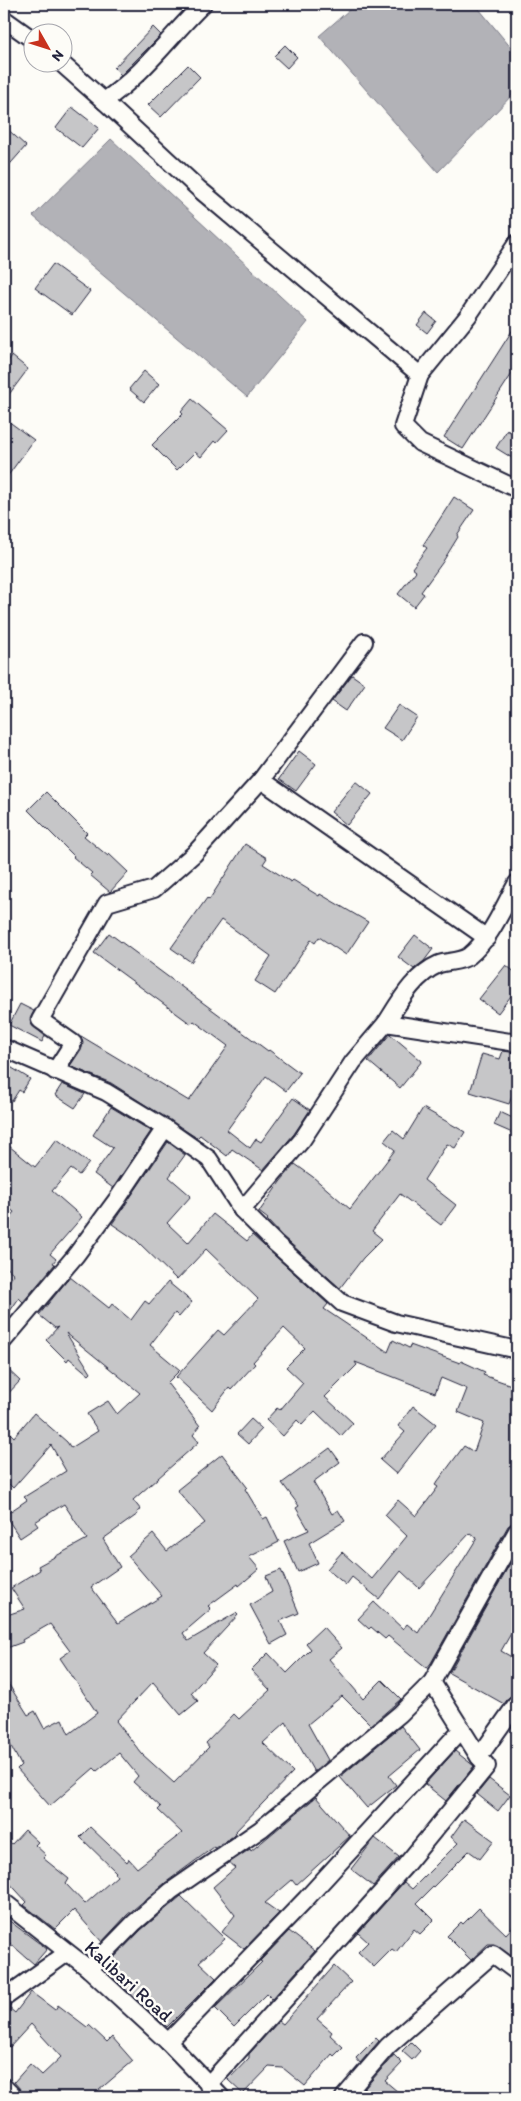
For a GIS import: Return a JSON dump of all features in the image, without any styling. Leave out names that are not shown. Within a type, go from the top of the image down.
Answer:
[{"type":"street","points":[[104,101],[126,86],[203,4]]},
{"type":"street","points":[[4,19],[22,32]]},
{"type":"street","points":[[71,72],[199,189],[420,375]]},
{"type":"street","points":[[517,243],[468,316],[420,375],[402,426],[420,443],[517,489]]},
{"type":"street","points":[[55,1071],[73,1043],[40,1020],[107,903],[154,889],[194,854],[261,780],[364,642]]},
{"type":"street","points":[[261,780],[487,938]]},
{"type":"street","points":[[242,1210],[302,1140],[353,1062],[386,1024],[403,996],[418,978],[440,964],[467,958],[487,938],[517,883]]},
{"type":"street","points":[[386,1024],[517,1043]]},
{"type":"street","points":[[4,1048],[106,1092],[165,1128],[209,1159],[242,1210],[274,1243],[342,1303],[396,1323],[517,1350]]},
{"type":"street","points":[[4,1340],[81,1248],[118,1198],[165,1128]]},
{"type":"street","points":[[89,1970],[134,1923],[171,1891],[261,1829],[400,1714],[432,1682],[517,1531]]},
{"type":"street","points":[[208,2085],[404,1866],[487,1766],[479,1757],[432,1682]]},
{"type":"street","points":[[479,1757],[517,1703]]},
{"type":"street","points":[[168,2042],[306,1899],[462,1729]]},
{"type":"street","name":"Kalibari Road","points":[[4,1902],[89,1970],[168,2042],[221,2097]]},
{"type":"street","points":[[4,1998],[67,1952]]},
{"type":"street","points":[[344,2097],[388,2046],[493,1954],[517,1972]]},
{"type":"street","points":[[4,2087],[14,2097]]},
{"type":"shaded area","points":[[356,4],[475,4],[517,55],[517,90],[438,172],[319,36]]},
{"type":"shaded area","points":[[111,139],[308,322],[247,397],[33,216]]},
{"type":"building","points":[[153,27],[161,35],[121,75],[114,68]]},
{"type":"building","points":[[285,45],[297,57],[287,68],[274,56]]},
{"type":"building","points":[[188,65],[200,77],[161,117],[148,105]]},
{"type":"building","points":[[72,107],[99,128],[82,148],[56,128]]},
{"type":"building","points":[[4,126],[26,146],[4,171]]},
{"type":"building","points":[[53,264],[90,291],[72,315],[35,288]]},
{"type":"building","points":[[426,313],[436,321],[427,333],[417,325]]},
{"type":"building","points":[[517,323],[517,366],[463,449],[444,437]]},
{"type":"building","points":[[12,356],[28,369],[4,401],[4,366]]},
{"type":"building","points":[[144,371],[159,384],[144,402],[129,389]]},
{"type":"building","points":[[192,399],[228,430],[216,443],[214,441],[201,457],[195,452],[177,470],[152,445],[183,414],[181,412]]},
{"type":"building","points":[[4,418],[34,440],[4,481]]},
{"type":"building","points":[[507,430],[517,436],[517,461],[496,448]]},
{"type":"building","points":[[454,497],[474,510],[457,535],[458,537],[442,563],[421,592],[424,594],[414,607],[398,594],[416,571],[412,568],[427,548],[423,545]]},
{"type":"building","points":[[352,675],[365,684],[346,711],[332,701]]},
{"type":"building","points":[[399,705],[417,717],[402,740],[383,728]]},
{"type":"building","points":[[299,751],[316,764],[296,791],[279,779]]},
{"type":"building","points":[[356,781],[372,794],[347,825],[331,812]]},
{"type":"building","points":[[46,792],[87,833],[84,836],[108,856],[109,854],[128,872],[110,892],[90,875],[92,873],[73,857],[28,810]]},
{"type":"building","points":[[245,844],[267,858],[263,864],[291,882],[293,880],[319,896],[320,894],[368,922],[346,955],[319,937],[315,943],[311,940],[275,994],[255,981],[271,956],[221,920],[191,962],[171,948],[207,898],[209,900]]},
{"type":"building","points":[[109,933],[300,1073],[286,1091],[266,1076],[227,1130],[250,1148],[256,1139],[261,1142],[293,1098],[310,1110],[294,1134],[263,1170],[232,1149],[227,1156],[200,1135],[197,1138],[111,1083],[70,1066],[82,1048],[81,1036],[189,1101],[228,1046],[194,1021],[191,1024],[94,953]]},
{"type":"building","points":[[415,935],[433,949],[424,961],[414,969],[398,957]]},
{"type":"building","points":[[506,965],[517,974],[517,988],[498,1013],[479,999]]},
{"type":"building","points":[[20,1004],[34,1011],[30,1019],[31,1024],[45,1036],[42,1042],[9,1025]]},
{"type":"building","points":[[390,1034],[422,1061],[400,1088],[368,1061]]},
{"type":"building","points":[[503,1051],[517,1053],[517,1084],[509,1104],[470,1092],[482,1054],[500,1059]]},
{"type":"building","points":[[4,1063],[30,1079],[22,1092],[19,1090],[12,1101],[4,1096]]},
{"type":"building","points":[[62,1084],[85,1094],[75,1108],[55,1095]]},
{"type":"building","points":[[111,1107],[151,1131],[113,1188],[94,1174],[113,1148],[93,1135]]},
{"type":"building","points":[[423,1108],[465,1132],[455,1148],[447,1144],[424,1180],[456,1205],[441,1225],[400,1194],[372,1231],[382,1239],[363,1258],[340,1288],[282,1236],[268,1219],[259,1212],[295,1164],[350,1209],[395,1150],[384,1141],[393,1130],[404,1139]]},
{"type":"building","points":[[500,1112],[517,1120],[517,1135],[494,1125]]},
{"type":"building","points":[[57,1139],[89,1163],[79,1175],[71,1169],[52,1191],[82,1217],[50,1254],[56,1259],[53,1263],[55,1264],[23,1302],[19,1298],[4,1320],[4,1289],[14,1274],[4,1265],[4,1224],[14,1212],[4,1204],[4,1142],[35,1167]]},
{"type":"building","points":[[168,1142],[185,1155],[169,1177],[191,1196],[167,1223],[188,1243],[213,1214],[247,1241],[252,1235],[328,1304],[324,1309],[388,1352],[393,1340],[409,1348],[410,1345],[460,1363],[461,1361],[485,1372],[483,1375],[517,1387],[517,1521],[508,1526],[427,1668],[388,1636],[385,1639],[358,1619],[374,1602],[403,1629],[407,1624],[418,1633],[477,1538],[470,1533],[419,1588],[401,1571],[379,1599],[352,1577],[346,1585],[327,1569],[342,1552],[372,1579],[407,1536],[385,1515],[398,1500],[416,1516],[438,1487],[435,1485],[464,1446],[474,1452],[484,1423],[458,1412],[467,1389],[441,1378],[435,1393],[355,1362],[357,1365],[325,1397],[353,1423],[341,1436],[315,1411],[302,1425],[297,1420],[283,1436],[266,1420],[277,1408],[280,1410],[303,1383],[286,1367],[305,1348],[284,1328],[253,1362],[255,1364],[231,1390],[229,1388],[212,1410],[176,1377],[218,1330],[224,1335],[258,1299],[206,1249],[177,1280],[136,1240],[112,1224]]},
{"type":"building","points":[[70,1277],[109,1308],[112,1304],[131,1320],[145,1301],[149,1304],[168,1282],[192,1302],[179,1317],[175,1313],[150,1345],[180,1370],[167,1383],[200,1426],[193,1435],[199,1442],[133,1500],[141,1510],[137,1512],[138,1514],[103,1539],[120,1567],[91,1587],[118,1623],[162,1596],[128,1556],[153,1534],[167,1551],[205,1523],[177,1490],[222,1454],[247,1487],[245,1489],[263,1519],[267,1517],[279,1542],[249,1557],[259,1569],[239,1586],[238,1584],[208,1606],[211,1609],[183,1633],[188,1641],[236,1613],[238,1615],[203,1653],[216,1665],[191,1693],[198,1701],[181,1715],[153,1682],[116,1721],[142,1754],[174,1783],[209,1747],[206,1743],[234,1714],[239,1719],[270,1690],[251,1670],[268,1653],[287,1673],[311,1649],[306,1643],[323,1627],[342,1648],[329,1659],[363,1699],[382,1680],[401,1699],[371,1725],[342,1696],[308,1724],[328,1760],[314,1772],[286,1722],[263,1743],[293,1772],[234,1833],[235,1835],[214,1847],[165,1883],[127,1915],[102,1942],[74,1910],[55,1929],[24,1905],[27,1902],[4,1877],[4,1838],[12,1844],[25,1830],[38,1842],[35,1845],[46,1855],[43,1858],[69,1879],[66,1884],[85,1904],[117,1876],[116,1872],[80,1837],[90,1827],[127,1862],[129,1859],[137,1868],[182,1833],[158,1810],[161,1807],[133,1782],[138,1776],[119,1753],[97,1771],[94,1768],[50,1806],[17,1769],[21,1765],[4,1733],[4,1677],[28,1715],[35,1711],[44,1728],[62,1719],[69,1734],[97,1713],[60,1658],[70,1651],[50,1624],[22,1640],[23,1642],[4,1649],[4,1616],[25,1609],[11,1588],[40,1570],[38,1566],[87,1539],[64,1504],[35,1522],[38,1526],[20,1538],[5,1515],[27,1500],[24,1497],[66,1471],[51,1445],[13,1488],[4,1479],[4,1427],[14,1437],[34,1413],[67,1442],[71,1448],[98,1431],[87,1414],[108,1401],[117,1414],[140,1393],[66,1333],[91,1373],[89,1375],[69,1358],[67,1361],[46,1340],[58,1327],[55,1328],[39,1315]]},
{"type":"building","points":[[4,1366],[20,1381],[4,1398]]},
{"type":"building","points":[[413,1406],[436,1424],[396,1474],[380,1460],[405,1432],[398,1426]]},
{"type":"building","points":[[251,1419],[262,1429],[248,1444],[237,1434]]},
{"type":"building","points":[[330,1448],[340,1462],[313,1482],[332,1514],[338,1510],[345,1521],[309,1543],[318,1563],[298,1572],[284,1541],[309,1530],[296,1508],[299,1506],[282,1483]]},
{"type":"building","points":[[517,1551],[517,1623],[501,1651],[517,1660],[517,1693],[509,1697],[504,1704],[449,1673]]},
{"type":"building","points":[[281,1570],[299,1613],[280,1621],[287,1635],[271,1644],[250,1605],[272,1592],[266,1576]]},
{"type":"building","points":[[401,1726],[420,1750],[389,1776],[396,1785],[367,1808],[340,1777]]},
{"type":"building","points":[[455,1751],[474,1766],[446,1801],[425,1784]]},
{"type":"building","points":[[489,1779],[510,1795],[498,1811],[477,1794]]},
{"type":"building","points":[[316,1797],[350,1836],[296,1885],[292,1880],[265,1903],[279,1913],[244,1949],[222,1932],[235,1915],[213,1887],[235,1868],[229,1863],[250,1849],[251,1851]]},
{"type":"building","points":[[464,1819],[494,1841],[480,1859],[469,1851],[417,1903],[434,1920],[420,1934],[414,1929],[396,1952],[392,1949],[374,1967],[358,1952],[368,1942],[358,1933],[404,1882],[412,1889],[458,1843],[451,1837]]},
{"type":"building","points":[[375,1838],[399,1857],[373,1886],[351,1869]]},
{"type":"building","points":[[181,1896],[225,1939],[199,1962],[216,1978],[167,2027],[103,1969],[141,1930]]},
{"type":"building","points":[[479,1908],[506,1934],[517,1922],[517,1960],[494,1944],[488,1944],[471,1960],[447,1936],[461,1922],[463,1924]]},
{"type":"building","points":[[4,1917],[47,1949],[34,1964],[4,1938]]},
{"type":"building","points":[[289,1931],[315,1951],[272,1999],[267,1994],[234,2027],[215,2008],[262,1962],[260,1961]]},
{"type":"building","points":[[334,1966],[351,1982],[317,2019],[332,2032],[330,2035],[343,2047],[334,2056],[332,2054],[305,2086],[283,2068],[269,2067],[243,2094],[228,2080],[249,2058],[249,2054],[279,2021],[283,2024]]},
{"type":"building","points":[[31,1992],[55,2010],[58,2005],[87,2027],[89,2025],[107,2042],[112,2037],[133,2061],[91,2097],[24,2097],[14,2082],[30,2064],[42,2075],[61,2057],[31,2024],[10,2047],[4,2041],[4,2008],[8,2007],[15,2013]]},
{"type":"building","points":[[376,2038],[379,2041],[360,2063],[356,2058]]},
{"type":"building","points":[[411,2042],[420,2051],[412,2060],[402,2051]]},
{"type":"building","points":[[394,2055],[402,2063],[385,2081],[404,2097],[357,2097]]}]
